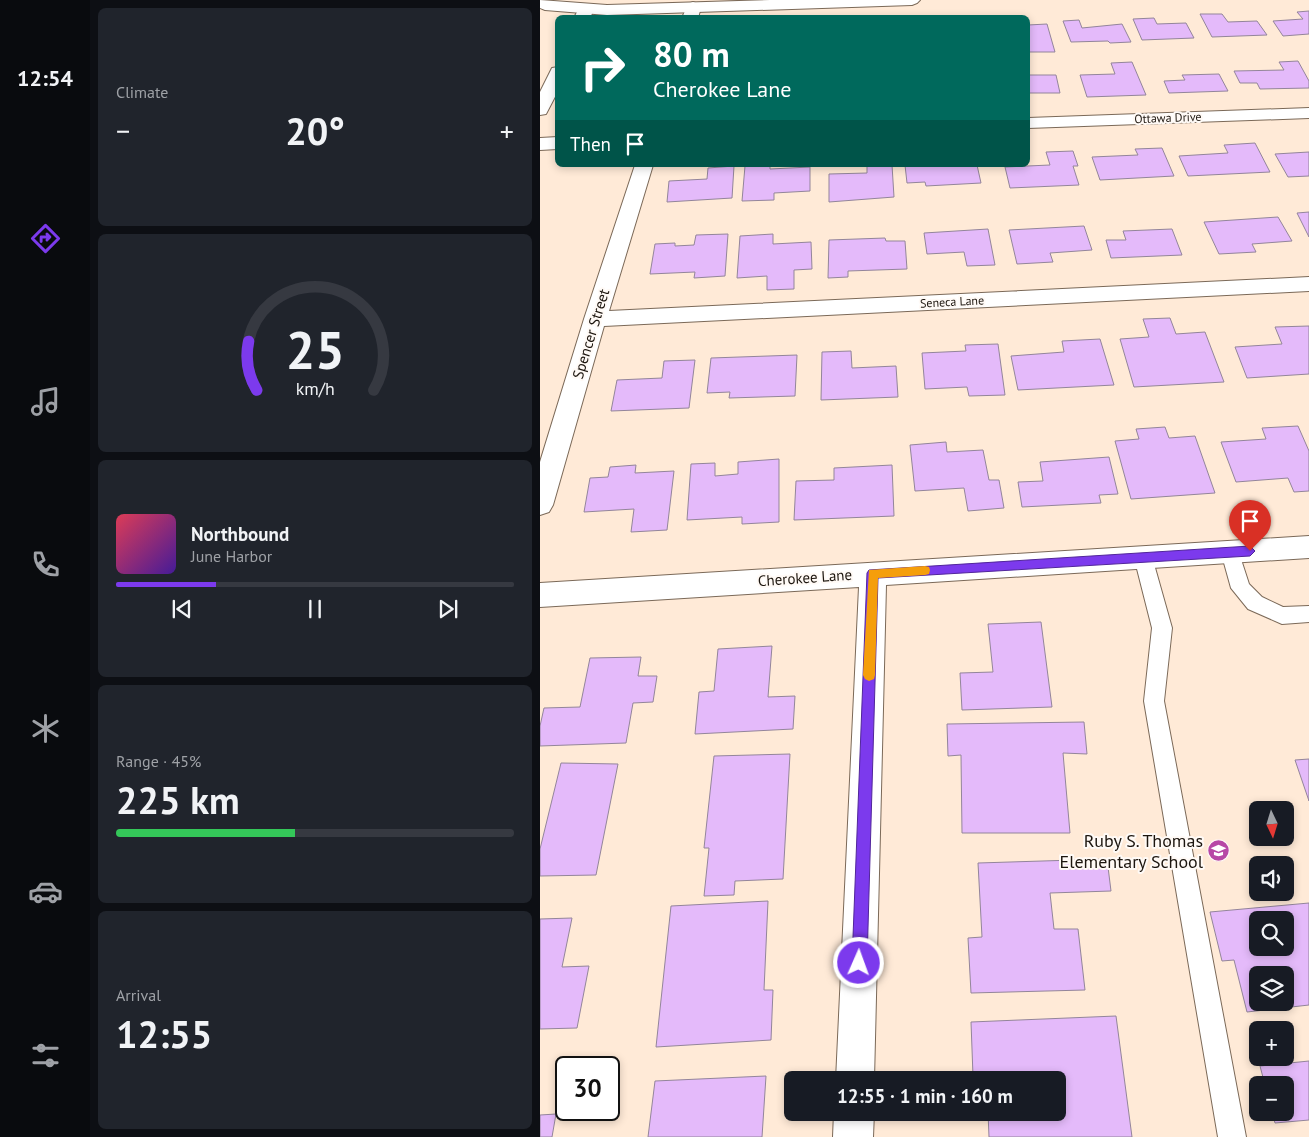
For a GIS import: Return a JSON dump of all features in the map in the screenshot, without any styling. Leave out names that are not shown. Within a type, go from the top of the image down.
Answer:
[{"type":"street","points":[[540,3],[584,13],[607,10],[692,12],[912,0]]},
{"type":"street","points":[[540,110],[555,78]]},
{"type":"street","name":"Ottawa Drive","points":[[1030,124],[1309,113]]},
{"type":"street","points":[[540,144],[555,143]]},
{"type":"street","name":"Spencer Street","points":[[540,505],[595,319],[643,167]]},
{"type":"street","name":"Seneca Lane","points":[[595,319],[1309,284]]},
{"type":"street","name":"Cherokee Lane","points":[[540,594],[1309,547]]},
{"type":"street","points":[[855,1071],[873,573]]},
{"type":"street","points":[[853,1137],[854,1121]]},
{"type":"lane","points":[[1230,552],[1241,588],[1255,603],[1282,616],[1309,614]]},
{"type":"lane","points":[[1144,557],[1162,628],[1154,702],[1232,1137]]},
{"type":"building","points":[[1309,11],[1309,34],[1283,36],[1273,21],[1303,19],[1297,12]]},
{"type":"building","points":[[1200,14],[1222,14],[1228,22],[1257,21],[1267,35],[1212,37]]},
{"type":"building","points":[[1154,18],[1157,24],[1186,23],[1194,38],[1142,40],[1133,19]]},
{"type":"building","points":[[1079,20],[1082,28],[1122,24],[1131,42],[1071,42],[1063,21]]},
{"type":"building","points":[[1047,24],[1055,52],[1030,52],[1030,25]]},
{"type":"building","points":[[1298,61],[1309,81],[1309,88],[1260,89],[1257,83],[1240,83],[1234,71],[1284,70],[1279,62]]},
{"type":"building","points":[[1132,62],[1146,95],[1087,97],[1080,75],[1115,74],[1111,63]]},
{"type":"building","points":[[1219,74],[1228,91],[1169,93],[1164,81],[1185,80],[1182,75]]},
{"type":"building","points":[[1030,75],[1056,75],[1060,93],[1030,93]]},
{"type":"building","points":[[1255,143],[1270,172],[1188,176],[1179,156],[1228,153],[1224,145]]},
{"type":"building","points":[[1162,148],[1174,176],[1100,180],[1092,157],[1138,155],[1135,149]]},
{"type":"building","points":[[1073,151],[1078,166],[1073,166],[1079,185],[1010,188],[1005,167],[1050,165],[1046,152]]},
{"type":"building","points":[[1309,152],[1309,176],[1288,177],[1275,154]]},
{"type":"building","points":[[734,167],[732,198],[667,202],[669,181],[707,179],[708,168]]},
{"type":"building","points":[[745,167],[770,167],[770,169],[810,167],[810,191],[774,193],[774,200],[742,201]]},
{"type":"building","points":[[867,167],[892,167],[894,197],[829,202],[829,174],[867,173]]},
{"type":"building","points":[[905,167],[977,167],[981,183],[926,186],[925,182],[907,183]]},
{"type":"building","points":[[1309,212],[1309,237],[1297,213]]},
{"type":"building","points":[[1278,217],[1292,241],[1252,244],[1256,252],[1219,254],[1204,222]]},
{"type":"building","points":[[1084,226],[1092,250],[1050,253],[1053,262],[1017,264],[1009,230]]},
{"type":"building","points":[[988,229],[995,265],[967,266],[964,252],[927,254],[924,233]]},
{"type":"building","points":[[1172,229],[1182,255],[1111,258],[1106,240],[1126,240],[1123,231]]},
{"type":"building","points":[[728,234],[725,276],[694,278],[695,272],[650,274],[655,244],[675,243],[675,246],[694,245],[696,235]]},
{"type":"building","points":[[773,234],[773,244],[811,242],[812,269],[794,270],[794,289],[767,290],[767,276],[737,278],[740,236]]},
{"type":"building","points":[[885,238],[886,241],[905,241],[907,269],[848,271],[848,277],[828,278],[829,240]]},
{"type":"building","points":[[1170,318],[1176,334],[1205,332],[1224,382],[1134,387],[1120,339],[1149,337],[1143,319]]},
{"type":"building","points":[[1309,326],[1309,374],[1247,378],[1235,347],[1282,344],[1275,327]]},
{"type":"building","points":[[1100,339],[1114,385],[1018,390],[1011,356],[1064,352],[1062,341]]},
{"type":"building","points":[[998,344],[1005,395],[969,396],[967,387],[925,389],[922,353],[966,351],[965,345]]},
{"type":"building","points":[[851,351],[852,368],[896,366],[898,397],[821,400],[822,352]]},
{"type":"building","points":[[797,355],[795,396],[729,398],[730,392],[707,393],[711,358]]},
{"type":"building","points":[[695,360],[689,408],[611,411],[617,380],[662,378],[664,361]]},
{"type":"building","points":[[1298,426],[1309,451],[1309,491],[1294,492],[1288,478],[1236,482],[1221,442],[1266,439],[1262,428]]},
{"type":"building","points":[[1165,427],[1169,438],[1195,436],[1215,493],[1131,499],[1115,441],[1139,439],[1136,429]]},
{"type":"building","points":[[946,442],[947,452],[983,450],[989,480],[999,480],[1004,508],[968,511],[964,488],[915,491],[910,445]]},
{"type":"building","points":[[1109,457],[1118,494],[1099,495],[1101,503],[1022,507],[1018,482],[1043,481],[1040,462]]},
{"type":"building","points":[[779,459],[779,522],[742,524],[742,517],[687,520],[691,464],[715,463],[715,476],[738,474],[738,462]]},
{"type":"building","points":[[636,465],[635,473],[674,471],[667,530],[631,532],[634,509],[584,512],[590,478],[608,477],[610,467]]},
{"type":"building","points":[[892,465],[894,516],[794,520],[796,481],[834,480],[834,468]]},
{"type":"building","points":[[1041,622],[1052,707],[962,710],[960,673],[993,672],[988,624]]},
{"type":"building","points":[[772,646],[768,697],[795,696],[793,729],[695,734],[699,692],[714,691],[718,649]]},
{"type":"building","points":[[641,657],[638,676],[657,676],[653,702],[633,703],[626,743],[540,746],[540,726],[544,708],[580,707],[590,658]]},
{"type":"building","points":[[1084,722],[1087,754],[1063,753],[1070,833],[962,833],[961,755],[948,756],[947,724]]},
{"type":"building","points":[[790,754],[783,879],[735,881],[734,895],[704,896],[709,848],[704,848],[714,756]]},
{"type":"building","points":[[1309,759],[1309,801],[1295,760]]},
{"type":"building","points":[[561,763],[618,764],[596,875],[540,876],[540,849]]},
{"type":"building","points":[[1107,859],[1111,891],[1050,893],[1054,929],[1078,929],[1085,990],[971,993],[968,938],[982,937],[978,863]]},
{"type":"building","points":[[768,901],[764,990],[773,990],[771,1040],[656,1047],[671,906]]},
{"type":"building","points":[[1309,903],[1309,1005],[1294,1007],[1294,966],[1249,966],[1249,1011],[1256,1011],[1247,1012],[1234,960],[1222,961],[1210,912]]},
{"type":"building","points":[[572,918],[562,967],[589,966],[577,1028],[540,1029],[540,919]]},
{"type":"building","points":[[1116,1016],[1132,1137],[989,1137],[988,1121],[1066,1121],[1066,1071],[973,1071],[971,1022]]},
{"type":"building","points":[[1309,1061],[1309,1120],[1275,1123],[1274,1121],[1294,1121],[1294,1076],[1263,1076],[1260,1066],[1294,1066],[1294,1063]]},
{"type":"building","points":[[766,1076],[762,1137],[648,1137],[655,1081]]},
{"type":"building","points":[[555,1114],[552,1137],[540,1137],[540,1115]]},
{"type":"slow traffic","points":[[869,675],[873,573],[925,570]]},
{"type":"place","name":"Ruby S. Thomas Elementary School","points":[[1219,851]]},
{"type":"route","points":[[859,963],[873,573],[1250,551]]}]
